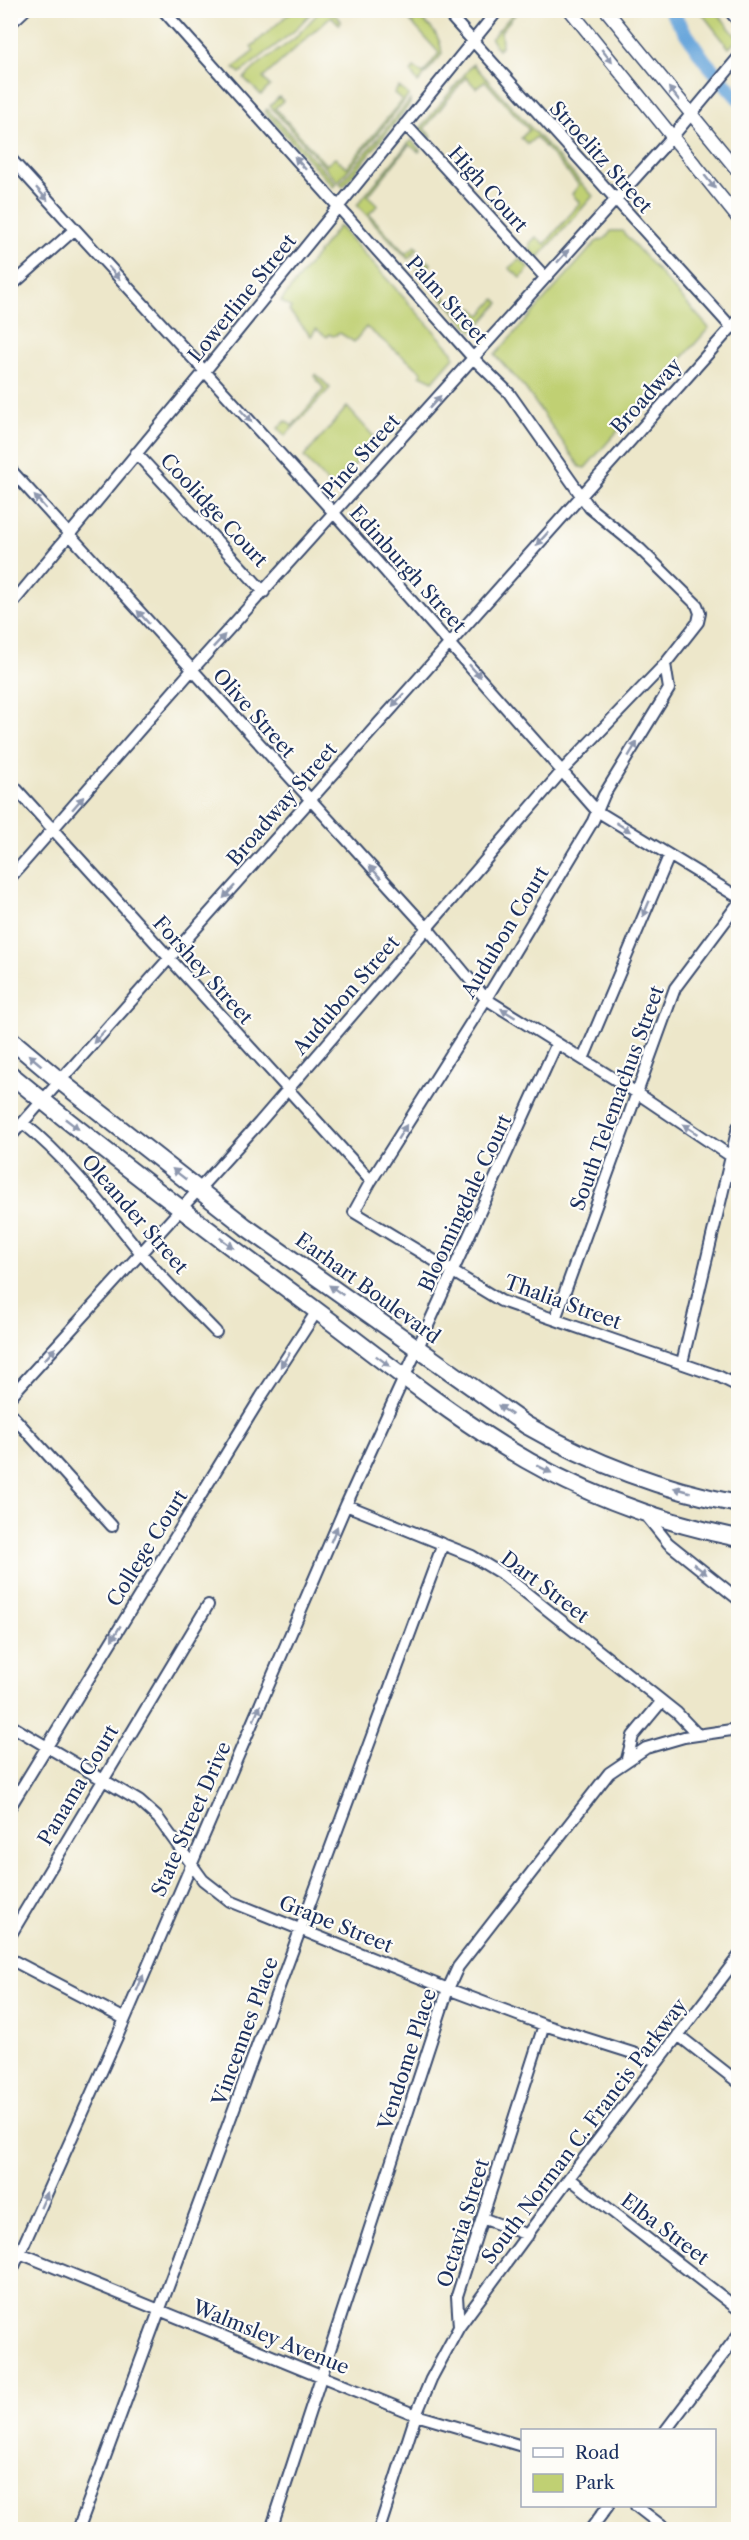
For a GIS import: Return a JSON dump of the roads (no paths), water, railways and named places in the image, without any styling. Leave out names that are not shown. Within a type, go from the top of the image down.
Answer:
[{"type":"main road","name":"Earhart Boulevard","points":[[10,1039],[198,1190],[526,1425],[559,1444],[648,1480],[738,1504]]},
{"type":"main road","points":[[10,1074],[180,1209],[404,1377],[505,1447],[580,1487],[644,1513],[689,1527],[738,1538]]},
{"type":"street","points":[[10,24],[25,10]]},
{"type":"street","name":"Palm Street","points":[[163,10],[474,358],[509,393],[590,508],[640,549],[697,605],[700,613]]},
{"type":"street","name":"Stroelitz Street","points":[[445,10],[615,199],[735,324]]},
{"type":"street","name":"Lowerline Street","points":[[10,606],[205,371],[498,10]]},
{"type":"street","points":[[570,10],[738,218]]},
{"type":"street","points":[[606,10],[738,171]]},
{"type":"street","points":[[729,10],[738,21]]},
{"type":"street","name":"Pine Street","points":[[10,878],[192,670],[673,136],[738,59]]},
{"type":"street","name":"High Court","points":[[405,124],[544,277]]},
{"type":"street","name":"Edinburgh Street","points":[[10,158],[334,513],[597,811],[738,897]]},
{"type":"street","points":[[10,287],[74,230]]},
{"type":"street","name":"Broadway","points":[[581,495],[735,324]]},
{"type":"street","name":"Coolidge Court","points":[[136,453],[264,592]]},
{"type":"street","name":"Olive Street","points":[[10,469],[428,929],[486,999],[637,1093],[735,1159]]},
{"type":"street","name":"Broadway Street","points":[[10,1137],[581,495]]},
{"type":"street","name":"Audubon Street","points":[[10,1397],[142,1254],[428,929],[562,770],[665,664],[698,622],[700,613]]},
{"type":"street","name":"Audubon Court","points":[[354,1212],[371,1181],[486,999],[597,811],[604,795],[669,689],[665,664]]},
{"type":"street","name":"Forshey Street","points":[[10,782],[55,829],[169,960],[371,1181]]},
{"type":"street","points":[[583,1059],[669,856]]},
{"type":"street","name":"South Telemachus Street","points":[[555,1319],[675,988],[738,904]]},
{"type":"street","name":"Bloomingdale Court","points":[[404,1377],[558,1043]]},
{"type":"street","name":"Oleander Street","points":[[23,1122],[52,1147],[142,1254],[216,1332]]},
{"type":"street","points":[[682,1363],[735,1159],[738,1127]]},
{"type":"street","name":"Thalia Street","points":[[354,1212],[501,1301],[682,1363],[738,1386]]},
{"type":"street","name":"College Court","points":[[10,1807],[261,1397],[317,1311]]},
{"type":"street","name":"State Street Drive","points":[[10,2275],[15,2251],[125,2019],[346,1505],[404,1377]]},
{"type":"street","points":[[10,1413],[112,1526]]},
{"type":"street","name":"Dart Street","points":[[346,1505],[472,1556],[505,1576],[662,1701],[698,1735]]},
{"type":"street","points":[[644,1513],[668,1543],[738,1599]]},
{"type":"street","name":"Vincennes Place","points":[[78,2529],[444,1544]]},
{"type":"street","name":"Panama Court","points":[[10,1936],[101,1780],[208,1605]]},
{"type":"street","points":[[627,1759],[633,1736],[662,1701]]},
{"type":"street","name":"Grape Street","points":[[10,1725],[139,1801],[158,1818],[203,1880],[230,1901],[544,2025],[658,2061]]},
{"type":"street","name":"Vendome Place","points":[[272,2529],[448,1989],[458,1967],[609,1773],[646,1748],[698,1735],[738,1729]]},
{"type":"street","name":"South Norman C. Francis Parkway","points":[[459,2327],[569,2178],[738,1957]]},
{"type":"street","points":[[10,1959],[125,2019]]},
{"type":"street","name":"Octavia Street","points":[[459,2327],[458,2296],[544,2025]]},
{"type":"street","points":[[678,2035],[738,2082]]},
{"type":"street","name":"Elba Street","points":[[569,2178],[738,2308]]},
{"type":"street","points":[[482,2218],[528,2235]]},
{"type":"street","name":"Walmsley Avenue","points":[[15,2251],[416,2415],[521,2446]]},
{"type":"street","points":[[379,2529],[416,2415],[431,2379],[459,2327]]},
{"type":"street","points":[[667,2429],[738,2335]]},
{"type":"street","points":[[590,2529],[606,2507]]},
{"type":"street","points":[[639,2507],[667,2529]]},
{"type":"waterway","points":[[670,10],[705,61],[738,98]]}]
